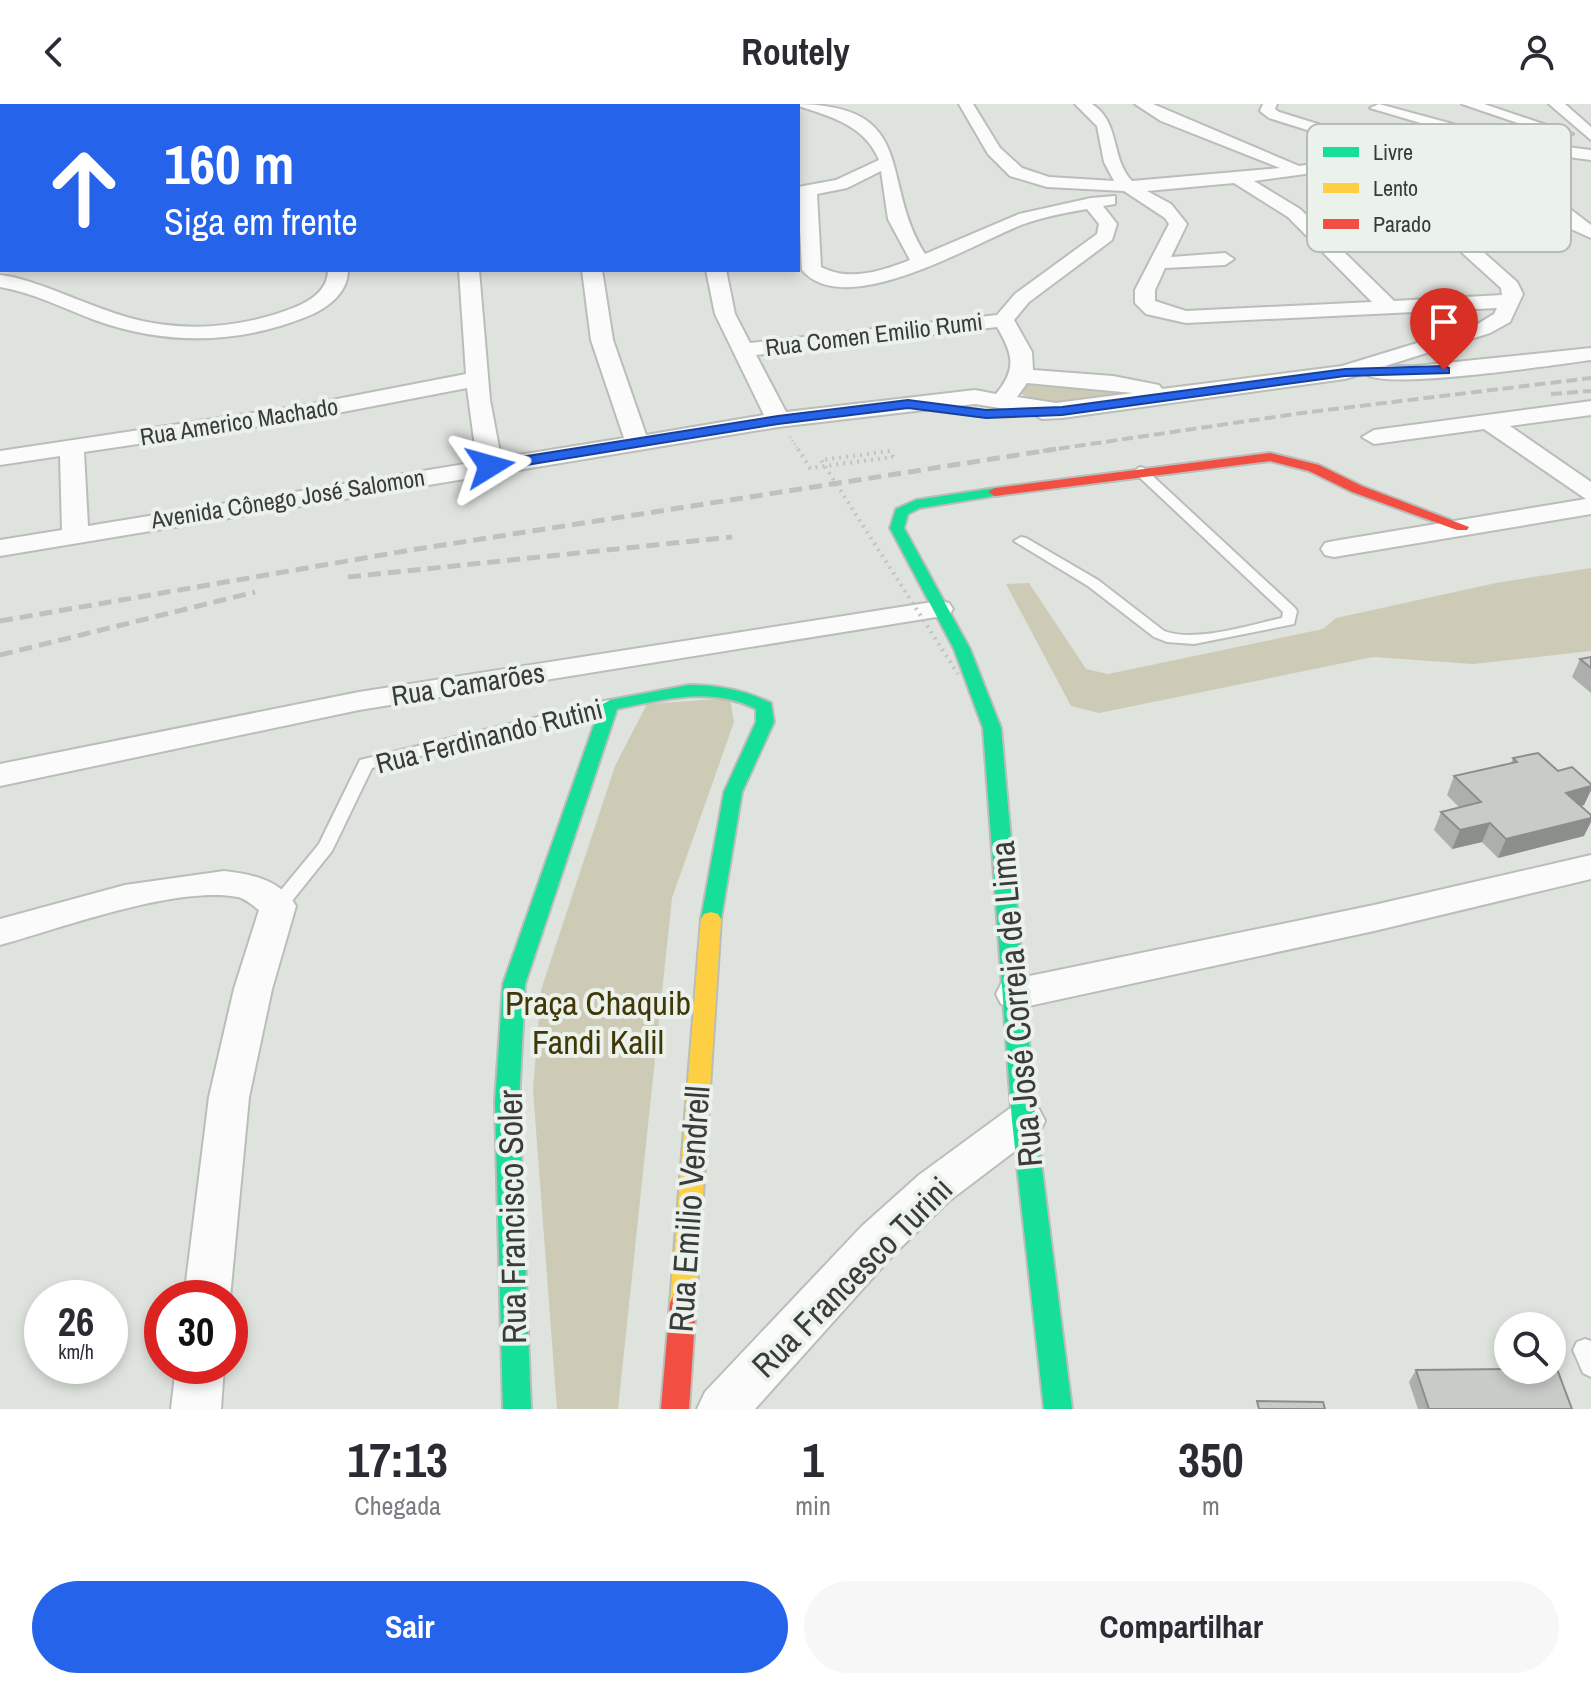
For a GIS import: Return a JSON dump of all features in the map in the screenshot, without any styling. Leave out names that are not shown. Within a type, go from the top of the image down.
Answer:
[{"type":"street","points":[[800,104],[860,123],[877,136],[887,162],[896,216],[921,263]]},
{"type":"street","points":[[966,104],[995,153],[1024,177],[1054,184],[1132,189],[1307,169]]},
{"type":"street","points":[[1270,104],[1267,111],[1307,125]]},
{"type":"street","points":[[1469,104],[1532,124]]},
{"type":"street","points":[[1556,104],[1591,135]]},
{"type":"street","points":[[1299,170],[1117,108],[1106,124],[1107,141],[1117,173],[1132,189],[1169,208],[1178,224],[1145,290],[1145,303],[1153,310],[1186,317],[1512,301]]},
{"type":"street","points":[[1377,108],[1435,124]]},
{"type":"street","points":[[800,122],[860,123]]},
{"type":"street","points":[[1571,137],[1591,143]]},
{"type":"street","points":[[1571,152],[1591,155]]},
{"type":"street","points":[[887,162],[841,184],[803,192],[812,270],[819,277],[847,282],[921,263],[1014,222],[1053,209],[1091,203],[1132,189]]},
{"type":"street","points":[[1235,177],[1287,207],[1307,227]]},
{"type":"street","points":[[1005,404],[1026,366],[1021,349],[1003,320],[1022,298],[1106,236],[1108,224],[1091,203]]},
{"type":"street","points":[[1571,221],[1591,222]]},
{"type":"street","points":[[1571,223],[1591,233]]},
{"type":"street","points":[[1333,252],[1390,308]]},
{"type":"street","points":[[1345,372],[1483,329],[1503,318],[1512,301],[1510,286],[1472,252]]},
{"type":"street","points":[[1161,263],[1225,259]]},
{"type":"street","points":[[0,281],[50,292],[100,315],[131,325],[207,333],[270,325],[310,308],[328,297],[339,277],[338,272]]},
{"type":"street","points":[[469,272],[477,379],[490,466]]},
{"type":"street","points":[[592,272],[602,340],[638,445]]},
{"type":"street","points":[[716,272],[725,314],[778,420]]},
{"type":"street","name":"Rua Comen Emilio Rumi","points":[[744,350],[1003,320]]},
{"type":"street","points":[[1345,372],[1416,373],[1591,354]]},
{"type":"street","name":"Avenida Cônego José Salomon","points":[[0,548],[778,420],[908,404],[962,403],[975,413],[1005,404],[1062,411],[1345,372]]},
{"type":"street","points":[[1023,376],[1113,383],[1173,395]]},
{"type":"street","name":"Rua Americo Machado","points":[[0,458],[320,410],[477,379]]},
{"type":"street","points":[[1374,437],[1591,408]]},
{"type":"street","points":[[1489,422],[1591,493]]},
{"type":"street","points":[[72,448],[75,535]]},
{"type":"street","points":[[1140,471],[1245,457],[1289,460],[1462,527]]},
{"type":"street","name":"Rua José Correia de Lima","points":[[1058,1409],[1024,1121],[992,728],[962,649],[897,528],[897,516],[903,509],[1140,471]]},
{"type":"street","points":[[1334,549],[1591,506]]},
{"type":"street","name":"Rua Camarões","points":[[0,775],[359,701],[939,609]]},
{"type":"street","name":"Rua Ferdinando Rutini","points":[[610,705],[696,689]]},
{"type":"street","name":"Rua Emilio Vendrell","points":[[675,1409],[709,933],[733,792],[765,722],[765,707],[756,699],[740,693],[696,689]]},
{"type":"street","name":"Rua Francisco Soler","points":[[517,1409],[507,1102],[514,984],[610,705]]},
{"type":"street","points":[[1015,994],[1374,918],[1591,867]]},
{"type":"street","points":[[0,932],[194,885],[249,886],[278,906]]},
{"type":"street","name":"Rua Ferdinando Rutini","points":[[209,1280],[229,1097],[253,989],[278,906]]},
{"type":"street","name":"Rua Francesco Turini","points":[[722,1409],[889,1230],[934,1188],[1024,1121]]},
{"type":"street","points":[[196,1409],[198,1384]]},
{"type":"lane","points":[[1021,541],[1093,583],[1159,634],[1172,639],[1194,640],[1289,621],[1290,611],[1140,471]]},
{"type":"lane","name":"Rua Ferdinando Rutini","points":[[278,906],[326,847],[366,764],[610,705]]},
{"type":"path","points":[[778,420],[810,468],[893,457],[890,451],[821,460],[958,674]]},
{"type":"green space","points":[[1028,382],[1150,393],[1082,403],[1046,403],[1020,392]]},
{"type":"green space","points":[[1591,568],[1591,651],[1473,664],[1373,657],[1099,713],[1071,706],[1006,584],[1029,583],[1086,669],[1108,674],[1323,629],[1336,618],[1496,583]]},
{"type":"green space","name":"Praça Chaquib Fandi Kalil","points":[[730,698],[734,722],[672,898],[618,1409],[557,1409],[533,1090],[541,990],[615,766],[647,704]]},
{"type":"building","points":[[1591,657],[1591,668],[1580,659]]},
{"type":"building","points":[[1538,753],[1558,771],[1572,767],[1591,784],[1566,793],[1591,818],[1506,839],[1490,823],[1460,830],[1441,812],[1481,802],[1454,776],[1517,762],[1513,758]]},
{"type":"building","points":[[1494,1369],[1494,1384],[1563,1384],[1572,1409],[1429,1409],[1416,1370]]},
{"type":"building","points":[[1257,1401],[1323,1402],[1325,1409],[1259,1409]]},
{"type":"railway","points":[[1047,450],[1302,413],[1591,378]]},
{"type":"railway","points":[[1551,394],[1591,391]]},
{"type":"railway","points":[[1047,450],[1056,449]]},
{"type":"railway","points":[[0,621],[411,550],[1047,450]]},
{"type":"railway","points":[[348,577],[732,537]]},
{"type":"railway","points":[[0,655],[255,592]]},
{"type":"traffic: fast","points":[[995,492],[916,504],[901,512],[897,528],[962,649],[992,728],[1024,1121],[1058,1409]]},
{"type":"traffic: fast","points":[[517,1409],[507,1102],[514,984],[610,705],[669,693],[709,690],[728,692],[765,707],[765,722],[733,792],[711,919]]},
{"type":"traffic: slow","points":[[683,1303],[711,919]]},
{"type":"traffic: jam","points":[[995,492],[1270,457],[1314,468],[1357,489],[1462,527]]},
{"type":"traffic: jam","points":[[675,1409],[683,1303]]},
{"type":"route","points":[[490,466],[638,445],[778,420],[908,404],[986,414],[1062,411],[1345,372],[1416,373],[1444,370]]}]
